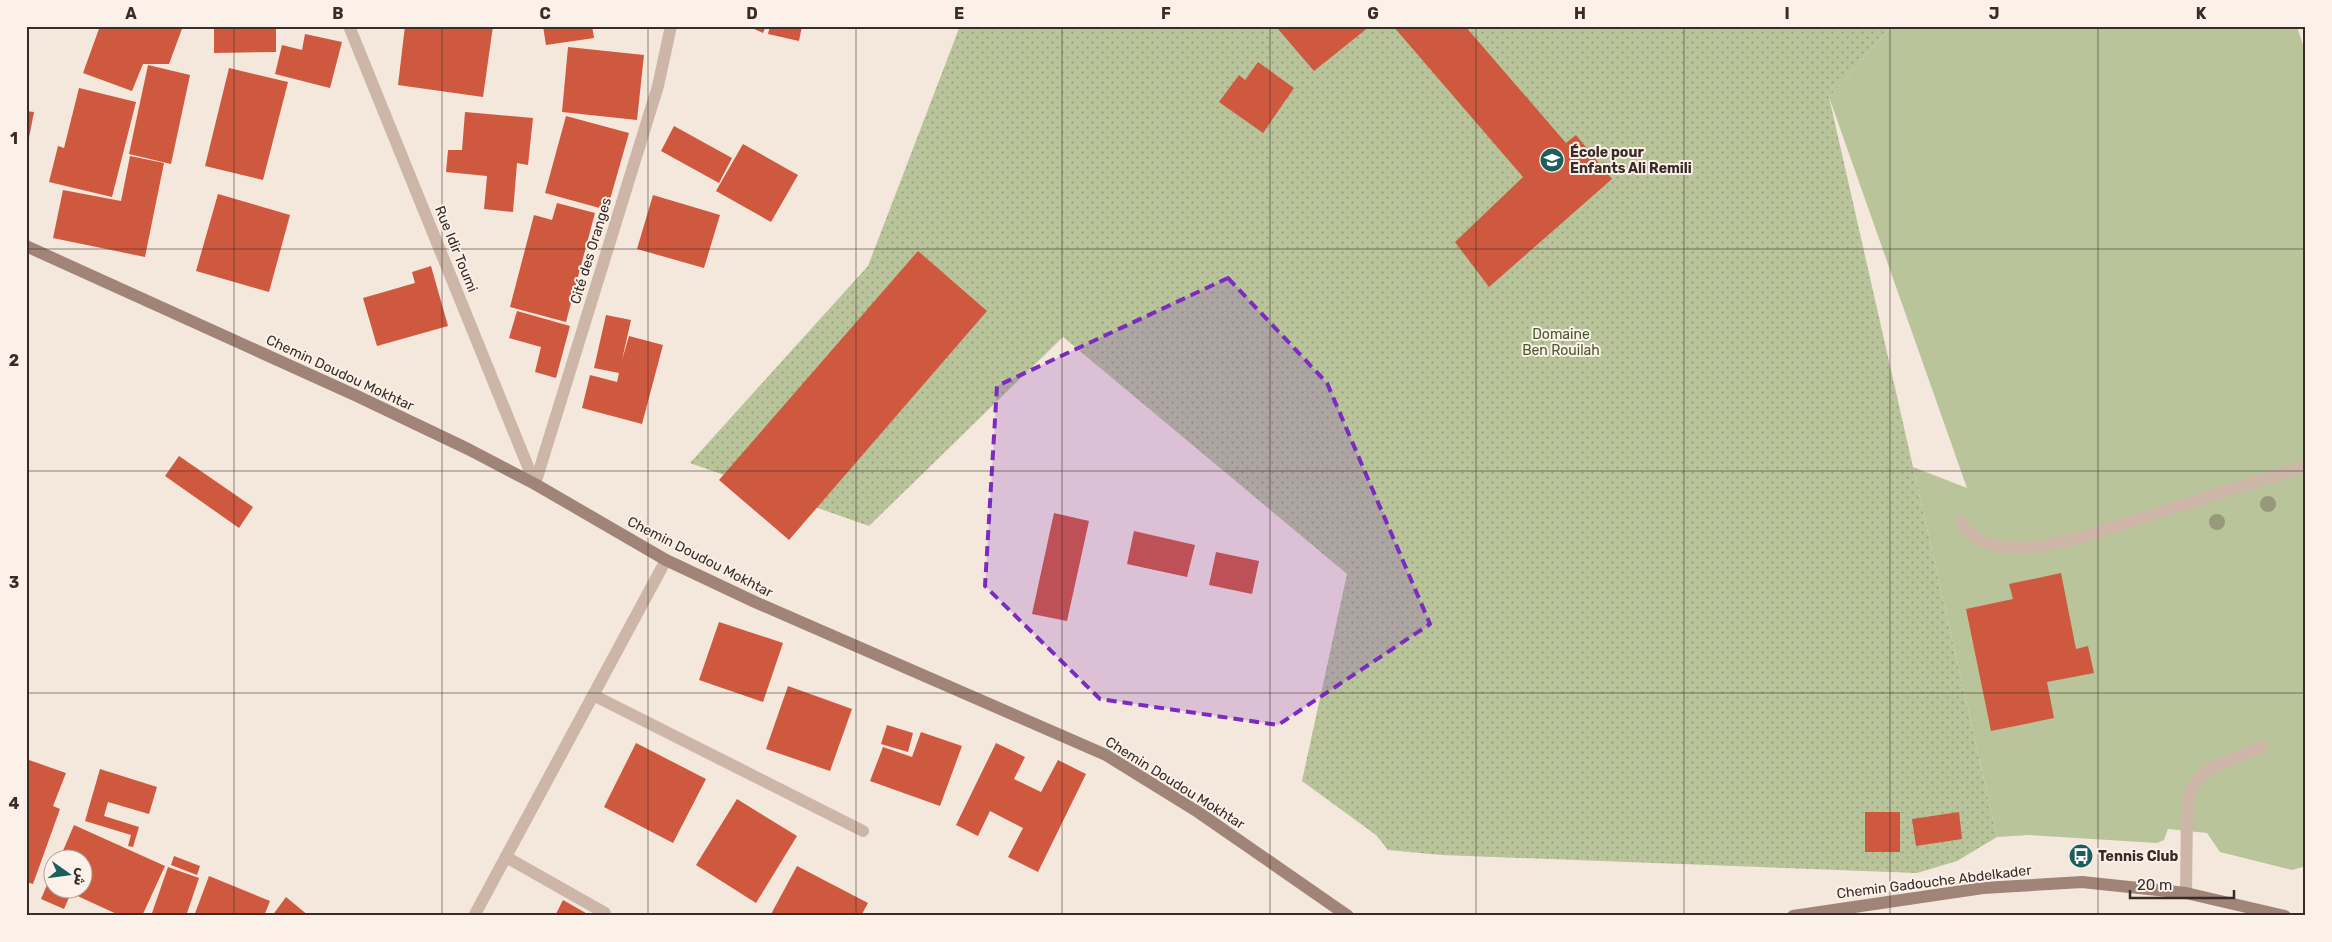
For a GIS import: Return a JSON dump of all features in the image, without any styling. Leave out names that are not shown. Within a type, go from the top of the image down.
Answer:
[{"type":"street","name":"Rue Idir Toumi","points":[[349,26],[535,484]]},
{"type":"street","name":"Cité des Oranges","points":[[535,484],[658,86],[671,26]]},
{"type":"street","name":"Chemin Doudou Mokhtar","points":[[26,246],[357,396],[535,484],[666,560],[755,602],[1106,755],[1198,812],[1348,916]]},
{"type":"street","points":[[1961,522],[1967,532],[1982,542],[1997,546],[2017,548],[2062,542],[2306,466]]},
{"type":"street","points":[[474,916],[666,560]]},
{"type":"street","points":[[593,695],[863,831]]},
{"type":"street","points":[[2186,892],[2187,812],[2190,792],[2196,780],[2208,770],[2261,747]]},
{"type":"street","points":[[506,857],[605,913]]},
{"type":"street","name":"Chemin Gadouche Abdelkader","points":[[1793,916],[1983,888],[2082,882],[2186,892],[2286,916]]},
{"type":"highlighted area","points":[[1228,278],[1327,383],[1430,624],[1278,725],[1100,699],[985,586],[997,386]]},
{"type":"green space","name":"Domaine Ben Rouilah","points":[[960,26],[1892,26],[1829,97],[1997,837],[1957,861],[1917,873],[1442,855],[1388,850],[1376,835],[1302,781],[1347,574],[1063,337],[869,526],[690,463],[868,266]]},
{"type":"green space","points":[[1892,26],[2297,26],[2306,55],[2306,866],[2292,870],[2220,852],[2207,833],[2168,829],[2164,840],[2157,843],[2029,835],[1997,837],[1913,467],[1967,488],[1829,97]]},
{"type":"building","points":[[100,26],[183,26],[169,64],[143,64],[132,91],[83,73]]},
{"type":"building","points":[[214,26],[276,26],[276,52],[214,53]]},
{"type":"building","points":[[405,26],[493,26],[483,97],[398,85]]},
{"type":"building","points":[[543,26],[592,26],[594,38],[546,45]]},
{"type":"building","points":[[748,26],[766,26],[763,33]]},
{"type":"building","points":[[770,26],[802,26],[799,41],[768,34]]},
{"type":"building","points":[[1281,26],[1370,26],[1314,71],[1278,29]]},
{"type":"building","name":"École pour Enfants Ali Remili","points":[[1393,26],[1465,26],[1566,143],[1576,135],[1612,179],[1489,287],[1455,242],[1523,177]]},
{"type":"building","points":[[305,34],[342,42],[330,88],[275,74],[282,45],[302,50]]},
{"type":"building","points":[[568,47],[644,55],[637,120],[562,112]]},
{"type":"building","points":[[1258,62],[1294,88],[1263,133],[1219,102],[1239,75],[1245,80]]},
{"type":"building","points":[[148,65],[190,75],[171,164],[129,154]]},
{"type":"building","points":[[229,68],[288,82],[263,180],[205,166]]},
{"type":"building","points":[[79,88],[136,102],[112,197],[49,182],[58,146],[64,148]]},
{"type":"building","points":[[26,111],[34,112],[27,148],[26,148]]},
{"type":"building","points":[[465,112],[533,118],[528,165],[517,163],[513,212],[484,209],[487,176],[446,172],[448,150],[462,150]]},
{"type":"building","points":[[566,116],[629,133],[607,210],[545,193]]},
{"type":"building","points":[[674,126],[732,158],[719,183],[661,151]]},
{"type":"building","points":[[743,144],[798,175],[771,222],[716,191]]},
{"type":"building","points":[[130,156],[164,163],[145,257],[53,238],[63,190],[121,201]]},
{"type":"building","points":[[218,194],[290,215],[269,292],[196,271]]},
{"type":"building","points":[[653,195],[720,215],[704,268],[637,249]]},
{"type":"building","points":[[557,203],[595,213],[566,322],[510,307],[534,215],[552,220]]},
{"type":"building","points":[[918,251],[987,311],[789,540],[719,480]]},
{"type":"building","points":[[431,266],[448,326],[377,346],[363,298],[415,283],[412,272]]},
{"type":"building","points":[[517,311],[570,326],[556,378],[535,372],[541,347],[509,338]]},
{"type":"building","points":[[606,315],[631,320],[622,360],[629,336],[663,345],[642,424],[582,408],[590,375],[617,382],[619,373],[594,368]]},
{"type":"building","points":[[179,456],[253,507],[239,528],[165,476]]},
{"type":"building","points":[[1054,513],[1089,521],[1067,621],[1032,614]]},
{"type":"building","points":[[1134,531],[1195,545],[1187,577],[1127,564]]},
{"type":"building","points":[[1216,552],[1259,561],[1252,594],[1209,585]]},
{"type":"building","points":[[2061,573],[2076,649],[2088,646],[2094,673],[2047,682],[2054,718],[1991,731],[1966,609],[2013,599],[2009,584]]},
{"type":"building","points":[[719,622],[783,643],[763,702],[699,680]]},
{"type":"building","points":[[788,686],[852,709],[830,771],[766,749]]},
{"type":"building","points":[[887,725],[913,733],[908,752],[881,744]]},
{"type":"building","points":[[921,732],[962,746],[940,806],[870,781],[883,747],[912,757]]},
{"type":"building","points":[[636,743],[706,779],[673,843],[604,807]]},
{"type":"building","points":[[996,743],[1025,757],[1014,779],[1041,792],[1058,760],[1086,774],[1038,872],[1008,857],[1023,828],[990,811],[978,836],[956,825]]},
{"type":"building","points":[[29,760],[66,773],[53,806],[60,809],[45,850],[42,850],[42,859],[33,884],[26,882],[26,768]]},
{"type":"building","points":[[100,769],[157,787],[149,814],[108,802],[104,816],[139,827],[133,847],[128,846],[131,835],[85,821]]},
{"type":"building","points":[[737,799],[797,836],[756,903],[696,865]]},
{"type":"building","points":[[1865,812],[1900,812],[1900,852],[1865,852]]},
{"type":"building","points":[[1959,812],[1962,839],[1916,846],[1912,819]]},
{"type":"building","points":[[74,825],[165,866],[142,916],[121,916],[86,900],[92,900],[92,850],[63,850]]},
{"type":"building","points":[[174,856],[200,866],[197,875],[171,865]]},
{"type":"building","points":[[797,866],[868,903],[861,916],[770,916]]},
{"type":"building","points":[[168,867],[199,878],[186,916],[151,916]]},
{"type":"building","points":[[209,876],[270,901],[264,916],[194,916]]},
{"type":"building","points":[[286,897],[309,916],[272,916]]},
{"type":"building","points":[[43,900],[68,900],[64,909]]},
{"type":"building","points":[[563,900],[591,916],[555,916]]},
{"type":"place","name":"École pour Enfants Ali Remili","points":[[1552,160]]},
{"type":"place","name":"Tennis Club","points":[[2081,856]]}]
